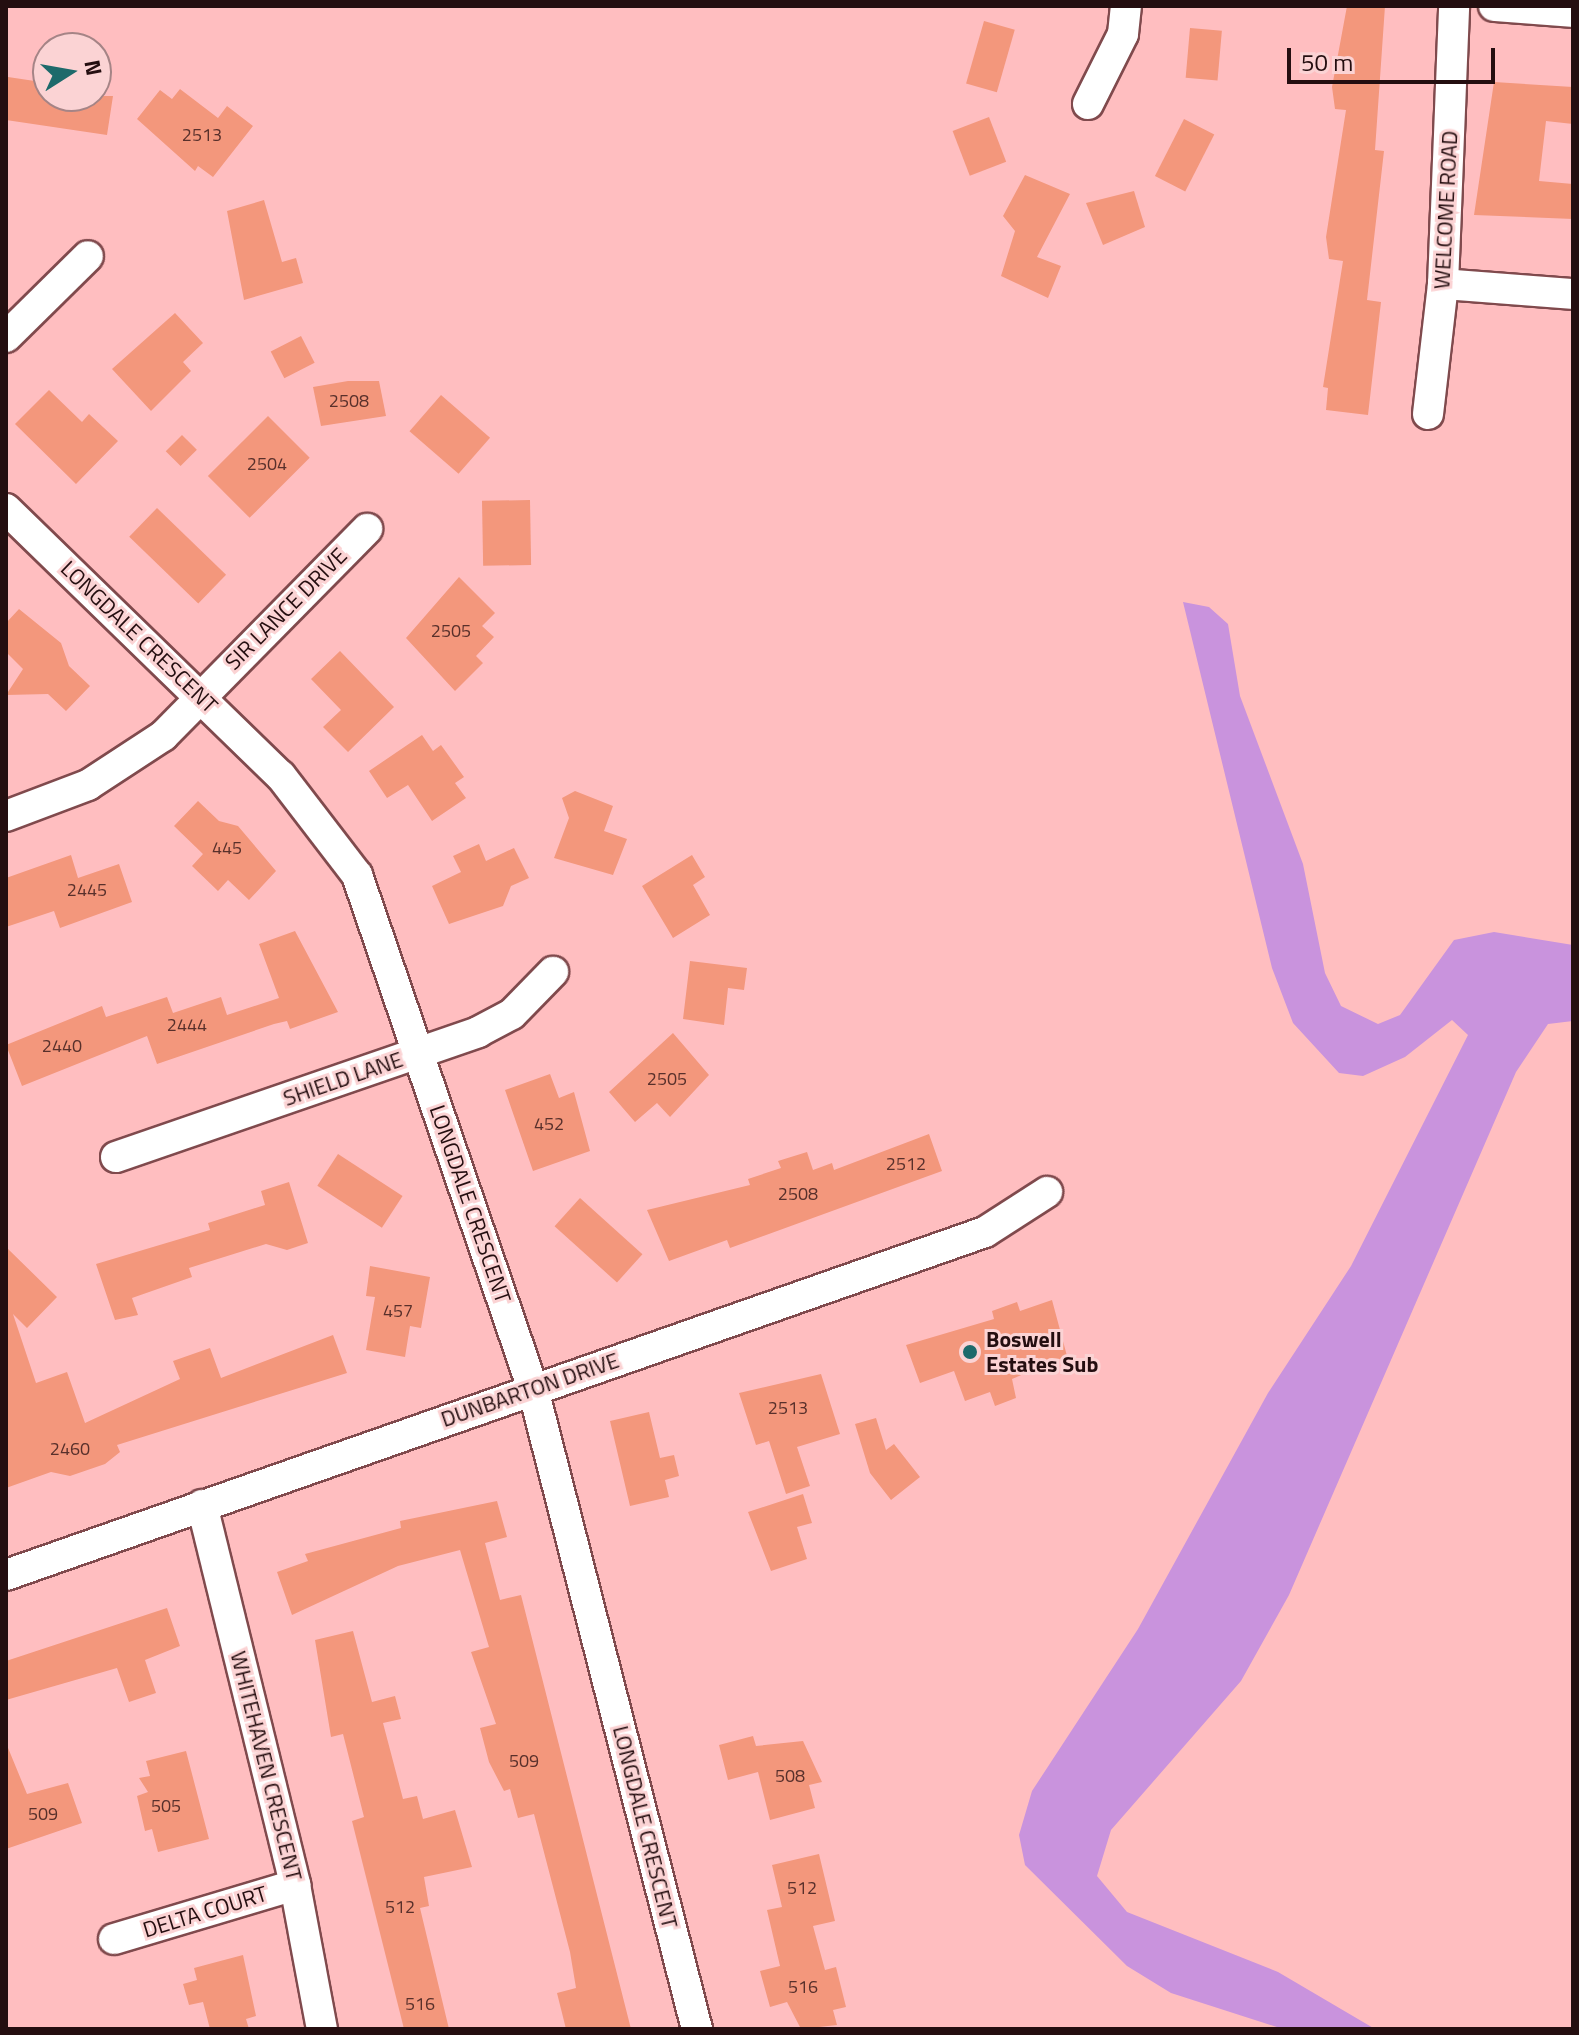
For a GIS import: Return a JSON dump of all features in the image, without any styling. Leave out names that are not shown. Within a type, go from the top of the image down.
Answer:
[{"type":"street","points":[[1088,104],[1123,34],[1126,6]]},
{"type":"street","name":"WELCOME ROAD","points":[[1428,414],[1443,284],[1454,6]]},
{"type":"street","points":[[1494,6],[1573,12]]},
{"type":"street","points":[[6,337],[88,256]]},
{"type":"street","points":[[1443,284],[1573,294]]},
{"type":"street","name":"LONGDALE CRESCENT","points":[[6,509],[200,695],[337,841],[374,919],[533,1389],[697,2029]]},
{"type":"street","name":"SIR LANCE DRIVE","points":[[6,816],[127,763],[367,529]]},
{"type":"street","name":"SHIELD LANE","points":[[116,1157],[419,1052],[512,1014],[553,972]]},
{"type":"street","name":"DUNBARTON DRIVE","points":[[6,1575],[985,1232],[1047,1192]]},
{"type":"street","name":"WHITEHAVEN CRESCENT","points":[[202,1505],[295,1885],[322,2029]]},
{"type":"street","name":"DELTA COURT","points":[[114,1939],[295,1885]]},
{"type":"shaded area","points":[[1183,602],[1209,607],[1228,624],[1240,696],[1303,864],[1325,973],[1341,1006],[1378,1024],[1400,1015],[1454,940],[1494,932],[1573,945],[1573,1021],[1548,1024],[1516,1072],[1289,1595],[1241,1681],[1111,1830],[1097,1876],[1127,1912],[1278,1972],[1375,2029],[1283,2029],[1171,1993],[1127,1966],[1025,1865],[1019,1835],[1032,1791],[1138,1629],[1268,1393],[1351,1266],[1468,1035],[1452,1020],[1405,1057],[1363,1076],[1339,1073],[1293,1023],[1272,968]]},
{"type":"building","points":[[1347,6],[1385,6],[1375,150],[1384,151],[1367,300],[1381,302],[1368,415],[1326,410],[1328,388],[1323,387],[1343,261],[1329,259],[1326,237],[1346,110],[1335,109],[1332,87]]},
{"type":"building","points":[[984,21],[1015,30],[997,92],[966,83]]},
{"type":"building","points":[[1190,28],[1222,31],[1218,81],[1186,78]]},
{"type":"building","points":[[8,77],[32,81],[32,112],[111,112],[107,135],[6,120]]},
{"type":"building","points":[[1494,82],[1573,87],[1573,124],[1546,121],[1539,181],[1573,184],[1573,219],[1474,215]]},
{"type":"building","points":[[180,89],[218,118],[227,106],[253,126],[213,177],[198,166],[195,171],[137,119],[160,90],[172,99]]},
{"type":"building","points":[[989,117],[1006,162],[970,176],[953,131]]},
{"type":"building","points":[[1184,119],[1214,134],[1185,191],[1155,176]]},
{"type":"building","points":[[1025,175],[1070,194],[1037,257],[1061,266],[1048,298],[1001,276],[1015,231],[1003,216]]},
{"type":"building","points":[[1134,191],[1145,227],[1103,245],[1086,203]]},
{"type":"building","points":[[264,200],[282,262],[296,258],[303,283],[244,300],[227,211]]},
{"type":"building","points":[[175,313],[203,343],[183,362],[191,371],[151,411],[112,369]]},
{"type":"building","points":[[301,336],[315,363],[284,378],[271,351]]},
{"type":"building","points":[[348,381],[379,381],[386,416],[321,426],[313,387]]},
{"type":"building","points":[[49,390],[82,422],[89,414],[118,441],[76,484],[15,424]]},
{"type":"building","points":[[441,395],[490,438],[459,474],[410,431]]},
{"type":"building","points":[[268,416],[310,458],[250,518],[208,476]]},
{"type":"building","points":[[182,435],[197,450],[181,466],[166,451]]},
{"type":"building","points":[[530,500],[531,565],[483,566],[482,501]]},
{"type":"building","points":[[157,508],[226,575],[198,603],[129,537]]},
{"type":"building","points":[[459,577],[495,613],[482,626],[494,637],[476,656],[483,663],[455,691],[406,638]]},
{"type":"building","points":[[19,609],[61,643],[69,666],[90,686],[66,711],[48,694],[6,695],[23,669],[6,652],[6,623]]},
{"type":"building","points":[[340,651],[394,707],[348,752],[323,727],[341,710],[311,679]]},
{"type":"building","points":[[422,735],[433,751],[441,745],[464,777],[455,783],[466,798],[432,821],[408,785],[387,798],[369,771]]},
{"type":"building","points":[[575,791],[613,806],[604,831],[627,839],[613,875],[554,858],[569,818],[562,798]]},
{"type":"building","points":[[198,801],[219,821],[238,826],[276,871],[249,900],[228,880],[218,891],[192,866],[203,854],[174,826]]},
{"type":"building","points":[[479,844],[486,861],[514,848],[529,878],[511,886],[503,906],[449,924],[432,886],[461,872],[453,856]]},
{"type":"building","points":[[71,855],[78,878],[119,864],[132,902],[60,928],[54,911],[6,927],[6,878]]},
{"type":"building","points":[[692,855],[705,877],[693,885],[710,915],[673,938],[642,886]]},
{"type":"building","points":[[295,931],[338,1012],[290,1029],[287,1021],[274,1024],[157,1064],[147,1036],[22,1086],[6,1045],[102,1006],[106,1017],[167,997],[173,1013],[221,997],[227,1015],[279,998],[259,944]]},
{"type":"building","points":[[690,961],[747,968],[744,990],[728,988],[724,1025],[683,1019]]},
{"type":"building","points":[[673,1033],[709,1075],[670,1117],[657,1103],[635,1122],[609,1092]]},
{"type":"building","points":[[550,1074],[559,1098],[574,1092],[590,1151],[533,1171],[505,1090]]},
{"type":"building","points":[[929,1134],[942,1171],[730,1248],[727,1240],[669,1261],[647,1210],[750,1185],[748,1179],[781,1168],[778,1161],[807,1152],[813,1170],[832,1163],[834,1170]]},
{"type":"building","points":[[338,1154],[403,1196],[382,1228],[317,1186]]},
{"type":"building","points":[[289,1182],[308,1243],[287,1250],[266,1244],[189,1268],[192,1277],[132,1298],[138,1315],[115,1320],[96,1264],[210,1230],[208,1223],[265,1205],[261,1191]]},
{"type":"building","points":[[580,1198],[642,1254],[617,1282],[555,1226]]},
{"type":"building","points":[[6,1247],[57,1297],[27,1328],[13,1314],[36,1383],[67,1372],[85,1423],[180,1379],[173,1361],[210,1348],[221,1378],[333,1335],[347,1373],[117,1445],[120,1452],[105,1464],[70,1476],[51,1472],[6,1488]]},
{"type":"building","points":[[370,1266],[430,1277],[421,1328],[410,1326],[405,1357],[366,1350],[375,1297],[366,1296]]},
{"type":"building","name":"Boswell Estates Sub","points":[[1052,1300],[1067,1356],[1012,1379],[1016,1398],[995,1406],[990,1392],[965,1401],[954,1371],[920,1383],[906,1345],[994,1319],[992,1311],[1017,1302],[1020,1311]]},
{"type":"building","points":[[821,1374],[840,1434],[797,1447],[810,1486],[786,1494],[769,1441],[756,1445],[739,1393]]},
{"type":"building","points":[[649,1412],[660,1458],[674,1455],[679,1476],[665,1480],[669,1497],[630,1506],[610,1421]]},
{"type":"building","points":[[876,1418],[886,1450],[894,1444],[920,1477],[891,1500],[870,1473],[855,1424]]},
{"type":"building","points":[[803,1494],[812,1523],[797,1527],[807,1559],[771,1571],[748,1512]]},
{"type":"building","points":[[497,1501],[507,1537],[485,1543],[500,1600],[521,1595],[631,2029],[566,2029],[557,1993],[576,1988],[570,1952],[534,1814],[518,1818],[510,1789],[504,1791],[489,1762],[480,1728],[496,1724],[471,1652],[489,1647],[460,1550],[398,1566],[292,1615],[277,1572],[308,1561],[305,1554],[401,1528],[400,1521]]},
{"type":"building","points":[[167,1608],[180,1646],[145,1660],[156,1693],[129,1702],[117,1668],[6,1700],[6,1661]]},
{"type":"building","points":[[353,1631],[372,1702],[395,1696],[401,1719],[383,1723],[403,1799],[417,1796],[423,1819],[455,1810],[472,1867],[424,1877],[429,1906],[420,1908],[449,2029],[404,2029],[352,1821],[364,1817],[343,1734],[331,1737],[315,1640]]},
{"type":"building","points":[[753,1736],[756,1746],[803,1741],[822,1782],[809,1785],[815,1808],[770,1820],[758,1772],[728,1780],[719,1745]]},
{"type":"building","points":[[6,1743],[27,1794],[68,1783],[82,1823],[6,1849]]},
{"type":"building","points":[[186,1751],[209,1839],[158,1852],[152,1829],[145,1831],[137,1796],[148,1792],[139,1778],[150,1776],[146,1761]]},
{"type":"building","points":[[819,1854],[835,1921],[813,1926],[825,1970],[836,1967],[846,2007],[833,2010],[837,2025],[801,2029],[787,2002],[770,2007],[760,1971],[780,1966],[767,1910],[782,1907],[772,1865]]},
{"type":"building","points":[[243,1955],[256,2016],[246,2019],[249,2029],[210,2029],[203,2002],[189,2005],[183,1984],[197,1980],[194,1968]]},
{"type":"place","name":"Boswell Estates Sub","points":[[970,1352]]}]
